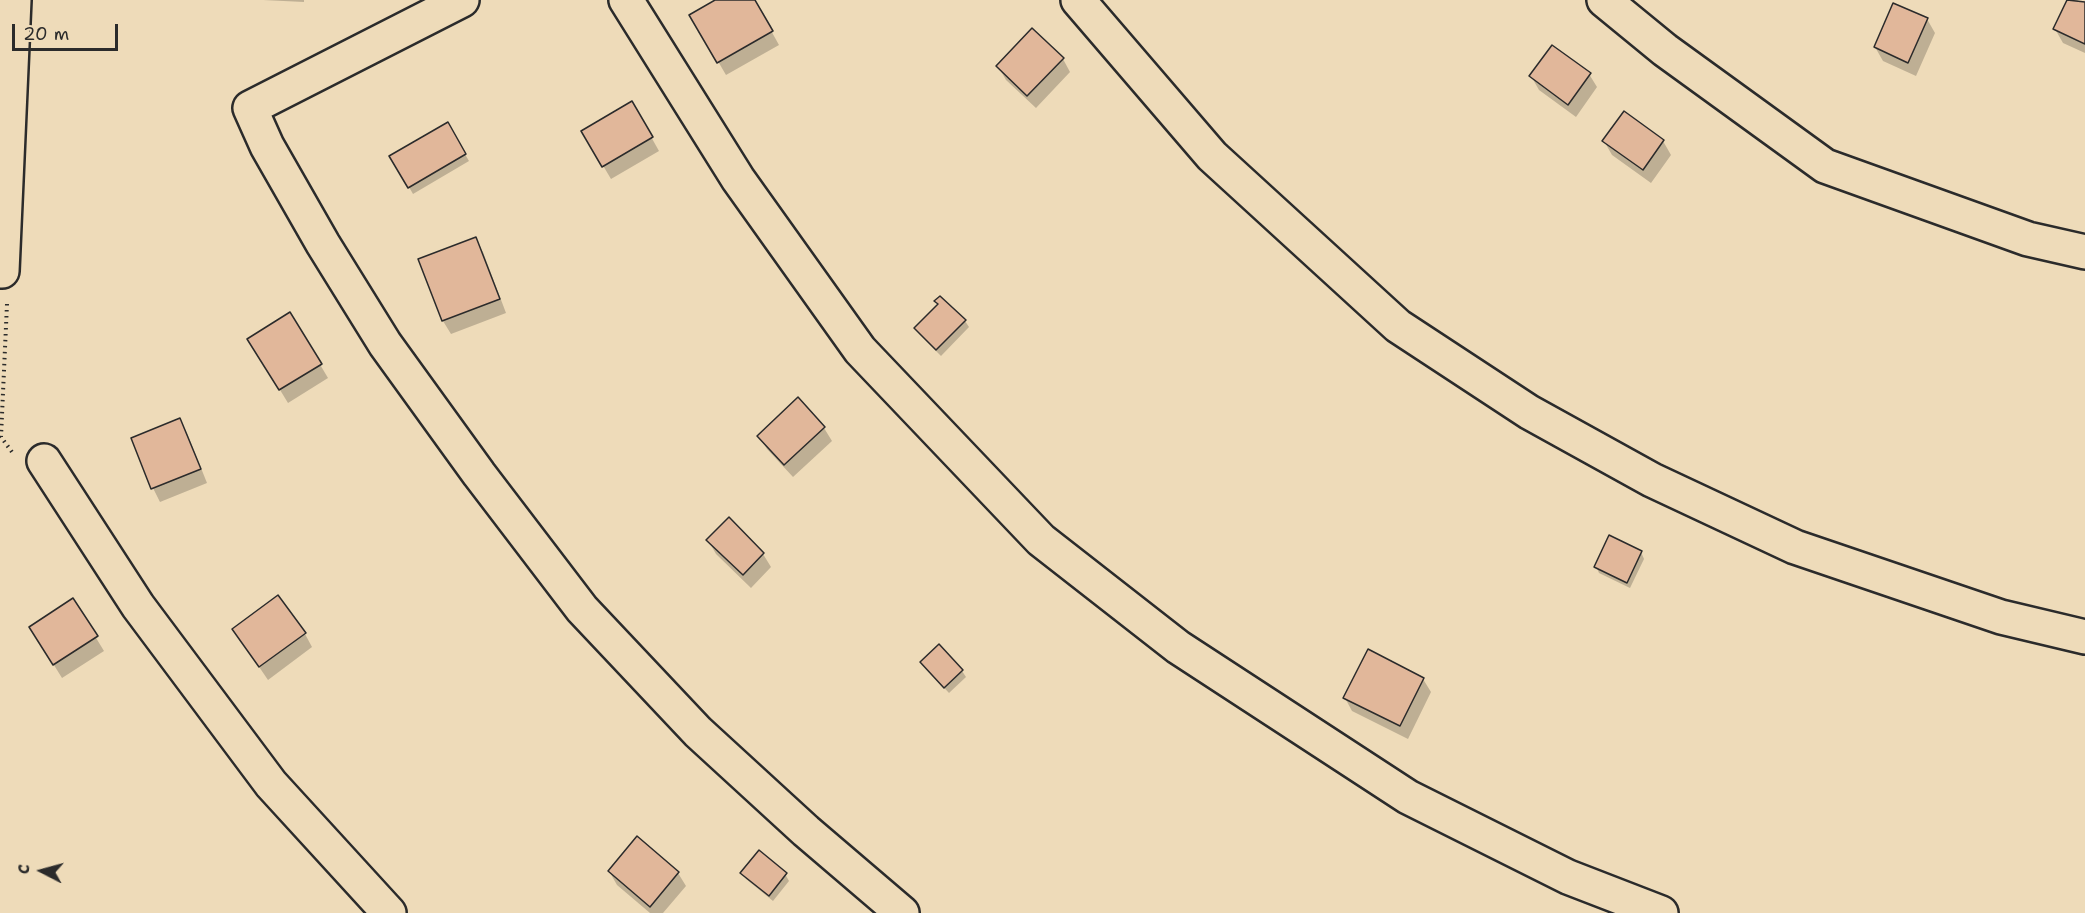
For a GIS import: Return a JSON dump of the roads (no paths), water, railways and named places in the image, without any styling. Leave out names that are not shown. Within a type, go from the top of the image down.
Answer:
[{"type":"lane","points":[[1,271],[14,0]]},
{"type":"lane","points":[[462,0],[250,108],[267,146],[323,244],[385,344],[479,474],[582,609],[698,732],[806,831],[902,913]]},
{"type":"lane","points":[[626,0],[738,179],[860,350],[1041,540],[1178,647],[1408,797],[1568,877],[1661,913]]},
{"type":"lane","points":[[1078,0],[1221,165],[1398,326],[1529,412],[1652,480],[1795,546],[2001,617],[2085,638]]},
{"type":"lane","points":[[1604,0],[1665,50],[1825,166],[2028,239],[2085,252]]},
{"type":"lane","points":[[44,461],[138,606],[271,784],[389,913]]}]
